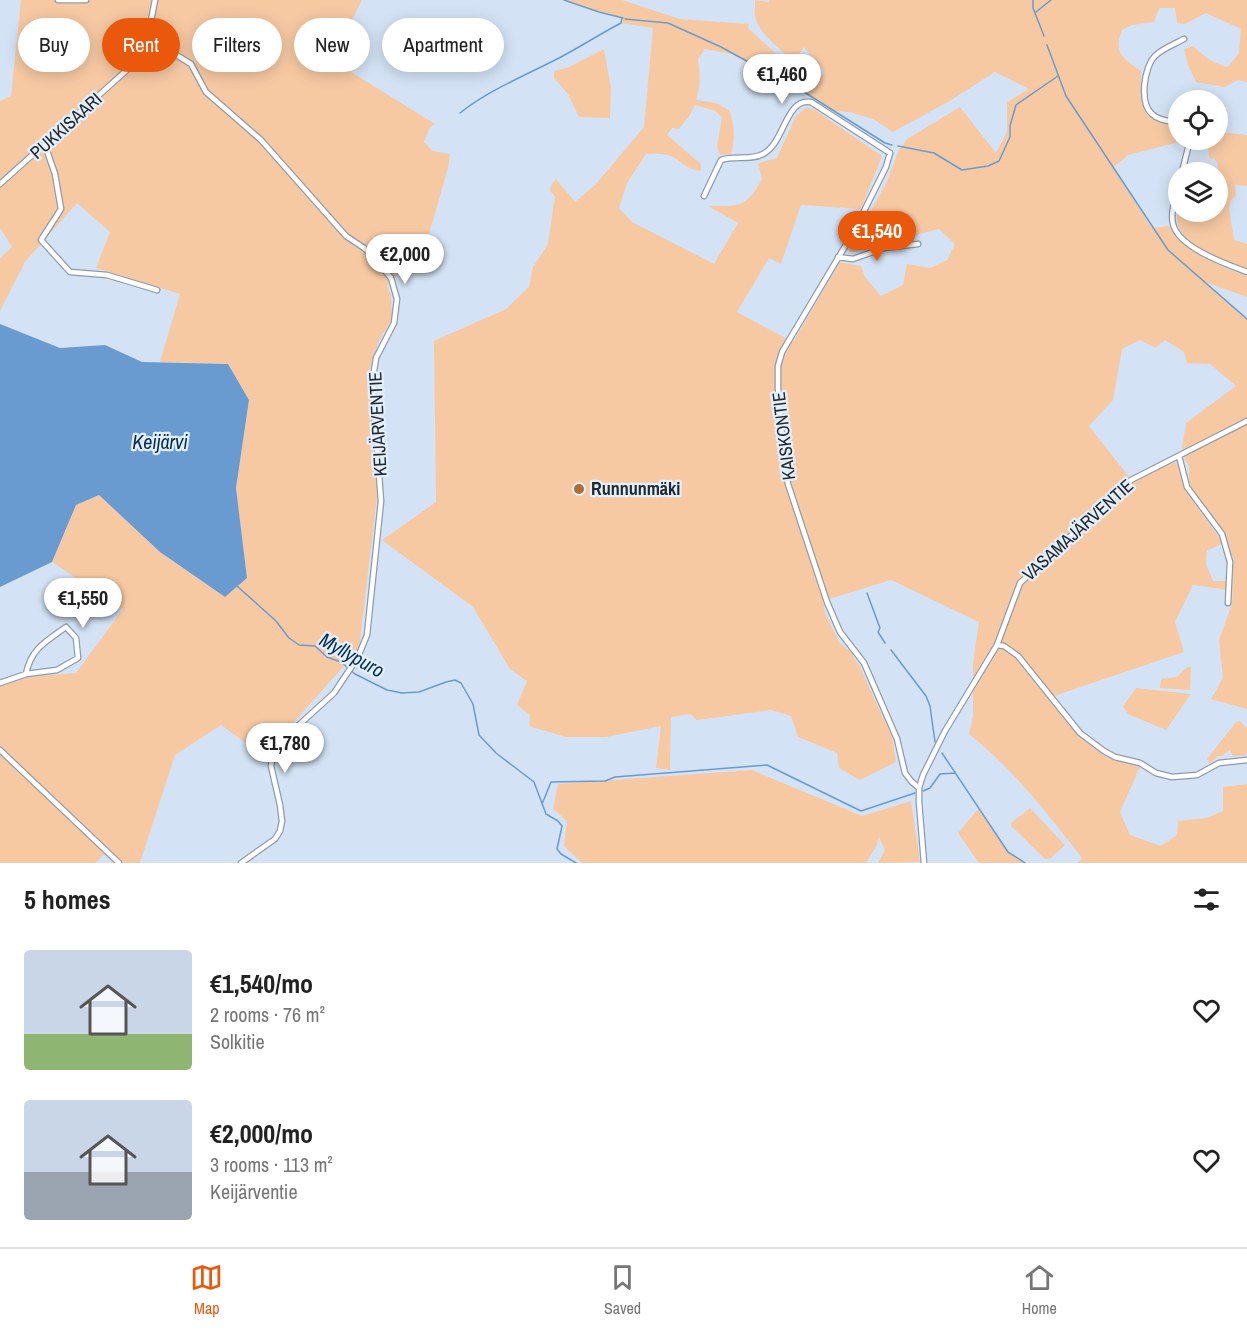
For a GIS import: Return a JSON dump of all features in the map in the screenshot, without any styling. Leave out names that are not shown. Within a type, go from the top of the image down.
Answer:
[{"type":"street","points":[[58,0],[86,0]]},
{"type":"street","points":[[152,18],[155,0]]},
{"type":"street","points":[[1168,121],[1150,113],[1146,100],[1145,77],[1154,57],[1184,39]]},
{"type":"street","name":"KEIJÄRVENTIE","points":[[180,57],[191,64],[206,92],[261,140],[331,222],[374,257],[386,271],[394,286],[397,299],[394,323],[376,358],[374,371],[373,395],[381,501],[370,618],[364,645],[346,677],[320,707],[279,743],[271,766],[280,805],[282,821],[280,831],[275,839],[241,863]]},
{"type":"street","name":"PUKKISAARI","points":[[0,184],[126,72]]},
{"type":"street","name":"KAISKONTIE","points":[[704,196],[721,160],[754,158],[770,150],[795,106],[804,101],[811,102],[890,153],[886,167],[870,200],[779,359],[778,388],[788,484],[827,602],[840,632],[864,663],[897,739],[905,773],[920,788]]},
{"type":"street","points":[[45,145],[56,174],[61,209],[41,240],[70,273],[107,275],[157,290]]},
{"type":"street","points":[[1173,222],[1178,233],[1211,258],[1247,272]]},
{"type":"street","points":[[838,257],[854,259],[884,248],[918,244]]},
{"type":"street","name":"VASAMAJÄRVENTIE","points":[[924,863],[920,788],[923,775],[945,731],[997,645],[1020,583],[1131,480],[1247,421]]},
{"type":"street","points":[[1179,456],[1187,488],[1222,534],[1230,562],[1228,603]]},
{"type":"street","points":[[0,683],[26,674],[57,670],[78,658],[76,638],[66,627],[38,647],[28,663],[26,674]]},
{"type":"street","points":[[997,645],[1004,646],[1018,656],[1080,733],[1115,757],[1172,777],[1197,775],[1219,763],[1247,760]]},
{"type":"street","points":[[0,750],[119,863]]},
{"type":"shaded area","points":[[21,0],[362,0],[353,18],[294,18],[294,72],[351,72],[435,124],[430,127],[424,142],[433,151],[450,154],[427,241],[387,286],[391,295],[392,319],[379,341],[369,370],[377,497],[359,649],[264,756],[221,725],[175,755],[140,863],[124,863],[109,850],[95,863],[0,863],[0,679],[76,673],[123,609],[52,562],[76,505],[99,495],[160,552],[225,597],[247,578],[236,488],[249,400],[228,364],[160,362],[180,294],[96,268],[110,232],[77,203],[25,262],[0,311],[0,258],[12,247],[0,228],[0,101],[11,96],[18,29],[18,72],[90,72],[90,18],[19,18]]},
{"type":"shaded area","points":[[564,0],[622,0],[680,19],[749,24],[748,28],[795,73],[793,88],[731,54],[705,49],[698,59],[700,80],[696,100],[716,103],[729,110],[734,132],[731,154],[720,155],[717,147],[722,117],[715,111],[695,105],[679,129],[672,128],[667,135],[701,164],[701,171],[689,168],[668,155],[646,154],[627,183],[619,208],[632,222],[714,264],[738,223],[708,206],[741,204],[751,196],[762,179],[758,163],[777,158],[796,116],[807,107],[815,110],[882,156],[861,209],[801,205],[781,264],[769,258],[737,312],[793,342],[840,262],[861,266],[865,277],[881,296],[903,285],[907,264],[930,268],[947,260],[955,244],[939,229],[848,253],[887,181],[899,150],[907,139],[960,107],[996,153],[1007,132],[1007,102],[1029,89],[995,72],[948,102],[893,132],[873,119],[849,112],[835,111],[807,95],[805,85],[809,74],[819,79],[825,72],[804,47],[794,61],[767,37],[756,20],[755,0],[769,2],[769,0],[1247,0],[1247,82],[1238,80],[1225,87],[1196,82],[1184,49],[1193,46],[1213,62],[1228,67],[1239,53],[1241,29],[1206,13],[1185,24],[1177,23],[1175,8],[1159,8],[1154,22],[1132,25],[1122,30],[1119,38],[1121,55],[1141,71],[1141,99],[1148,116],[1168,123],[1168,145],[1128,155],[1113,168],[1152,228],[1169,226],[1193,250],[1215,263],[1247,276],[1247,297],[1205,282],[1247,319],[1247,709],[1211,699],[1223,678],[1219,640],[1232,604],[1233,558],[1220,527],[1194,494],[1189,483],[1189,466],[1182,448],[1186,423],[1236,386],[1210,364],[1187,363],[1184,352],[1165,340],[1155,348],[1140,340],[1122,349],[1113,400],[1089,426],[1133,482],[1163,466],[1178,462],[1188,494],[1223,543],[1207,551],[1206,564],[1213,581],[1227,581],[1228,590],[1193,585],[1175,622],[1184,652],[1048,698],[1087,742],[1110,756],[1140,767],[1120,812],[1130,835],[1161,846],[1177,835],[1178,821],[1207,818],[1223,811],[1223,787],[1247,784],[1247,863],[1078,863],[1082,858],[1043,808],[986,748],[969,734],[973,716],[973,663],[979,622],[891,580],[823,601],[825,612],[839,642],[852,653],[859,665],[892,737],[896,762],[860,780],[839,768],[837,753],[798,737],[791,716],[771,710],[697,720],[690,714],[671,717],[670,770],[656,768],[661,726],[606,737],[566,737],[529,726],[530,715],[517,705],[527,681],[510,669],[473,607],[382,540],[436,502],[434,341],[506,309],[529,287],[533,267],[548,244],[555,196],[550,191],[551,185],[556,179],[575,202],[596,184],[644,127],[653,28],[621,23],[622,18]]},
{"type":"shaded area","points":[[604,49],[611,88],[610,118],[579,117],[568,94],[554,78],[554,71],[567,68]]},
{"type":"shaded area","points":[[1228,133],[1247,135],[1247,186],[1235,185],[1236,196],[1231,200],[1229,208],[1234,240],[1247,244],[1247,269],[1220,259],[1194,245],[1178,225],[1178,222],[1228,222],[1228,162],[1209,159],[1209,150],[1228,150]]},
{"type":"shaded area","points":[[1187,667],[1191,667],[1190,690],[1160,688],[1161,679],[1177,677]]},
{"type":"shaded area","points":[[1136,688],[1191,694],[1166,730],[1128,714],[1123,706]]},
{"type":"shaded area","points":[[1240,721],[1247,728],[1247,753],[1244,756],[1233,756],[1230,750],[1218,756],[1210,764],[1207,759],[1236,722]]},
{"type":"shaded area","points":[[752,770],[862,816],[911,801],[920,862],[878,863],[885,850],[879,837],[866,863],[582,863],[564,846],[567,821],[553,809],[558,784]]},
{"type":"shaded area","points":[[979,808],[1008,852],[1025,863],[979,863],[958,833]]},
{"type":"shaded area","points":[[1030,808],[1065,845],[1051,858],[1045,859],[1011,826],[1011,823]]},
{"type":"water","name":"Keijärvi","points":[[0,324],[60,348],[105,345],[142,362],[228,364],[249,400],[236,488],[247,578],[225,597],[160,552],[99,495],[76,505],[52,562],[0,587]]},
{"type":"waterway","points":[[564,0],[623,18]]},
{"type":"waterway","points":[[1033,0],[1033,8],[1044,36]]},
{"type":"waterway","points":[[1036,12],[1051,0]]},
{"type":"waterway","points":[[460,113],[495,90],[621,23],[622,18]]},
{"type":"waterway","points":[[625,19],[668,23],[721,47],[798,89]]},
{"type":"waterway","points":[[1047,45],[1066,96],[1168,250],[1247,319]]},
{"type":"waterway","points":[[898,146],[934,153],[962,170],[988,166],[999,161],[1010,137],[1010,126],[1016,105],[1058,76]]},
{"type":"waterway","points":[[804,92],[885,143],[892,145]]},
{"type":"waterway","name":"Myllypuro","points":[[237,586],[276,621],[289,638],[299,645],[315,646],[327,657],[341,662],[355,674],[387,690],[402,693],[419,692],[455,680],[461,683],[473,704],[479,735],[496,753],[534,782],[546,814],[562,826],[557,849],[576,863]]},
{"type":"waterway","points":[[867,593],[880,628],[878,632],[885,643]]},
{"type":"waterway","points":[[891,650],[926,696],[930,706],[935,742]]},
{"type":"waterway","points":[[942,753],[1008,852],[1025,863]]},
{"type":"waterway","points":[[542,804],[551,782],[605,781],[615,777],[767,765],[861,811],[915,793]]},
{"type":"waterway","points":[[923,791],[930,788],[940,774],[955,773]]},
{"type":"place","name":"Runnunmäki","points":[[579,489]]}]
